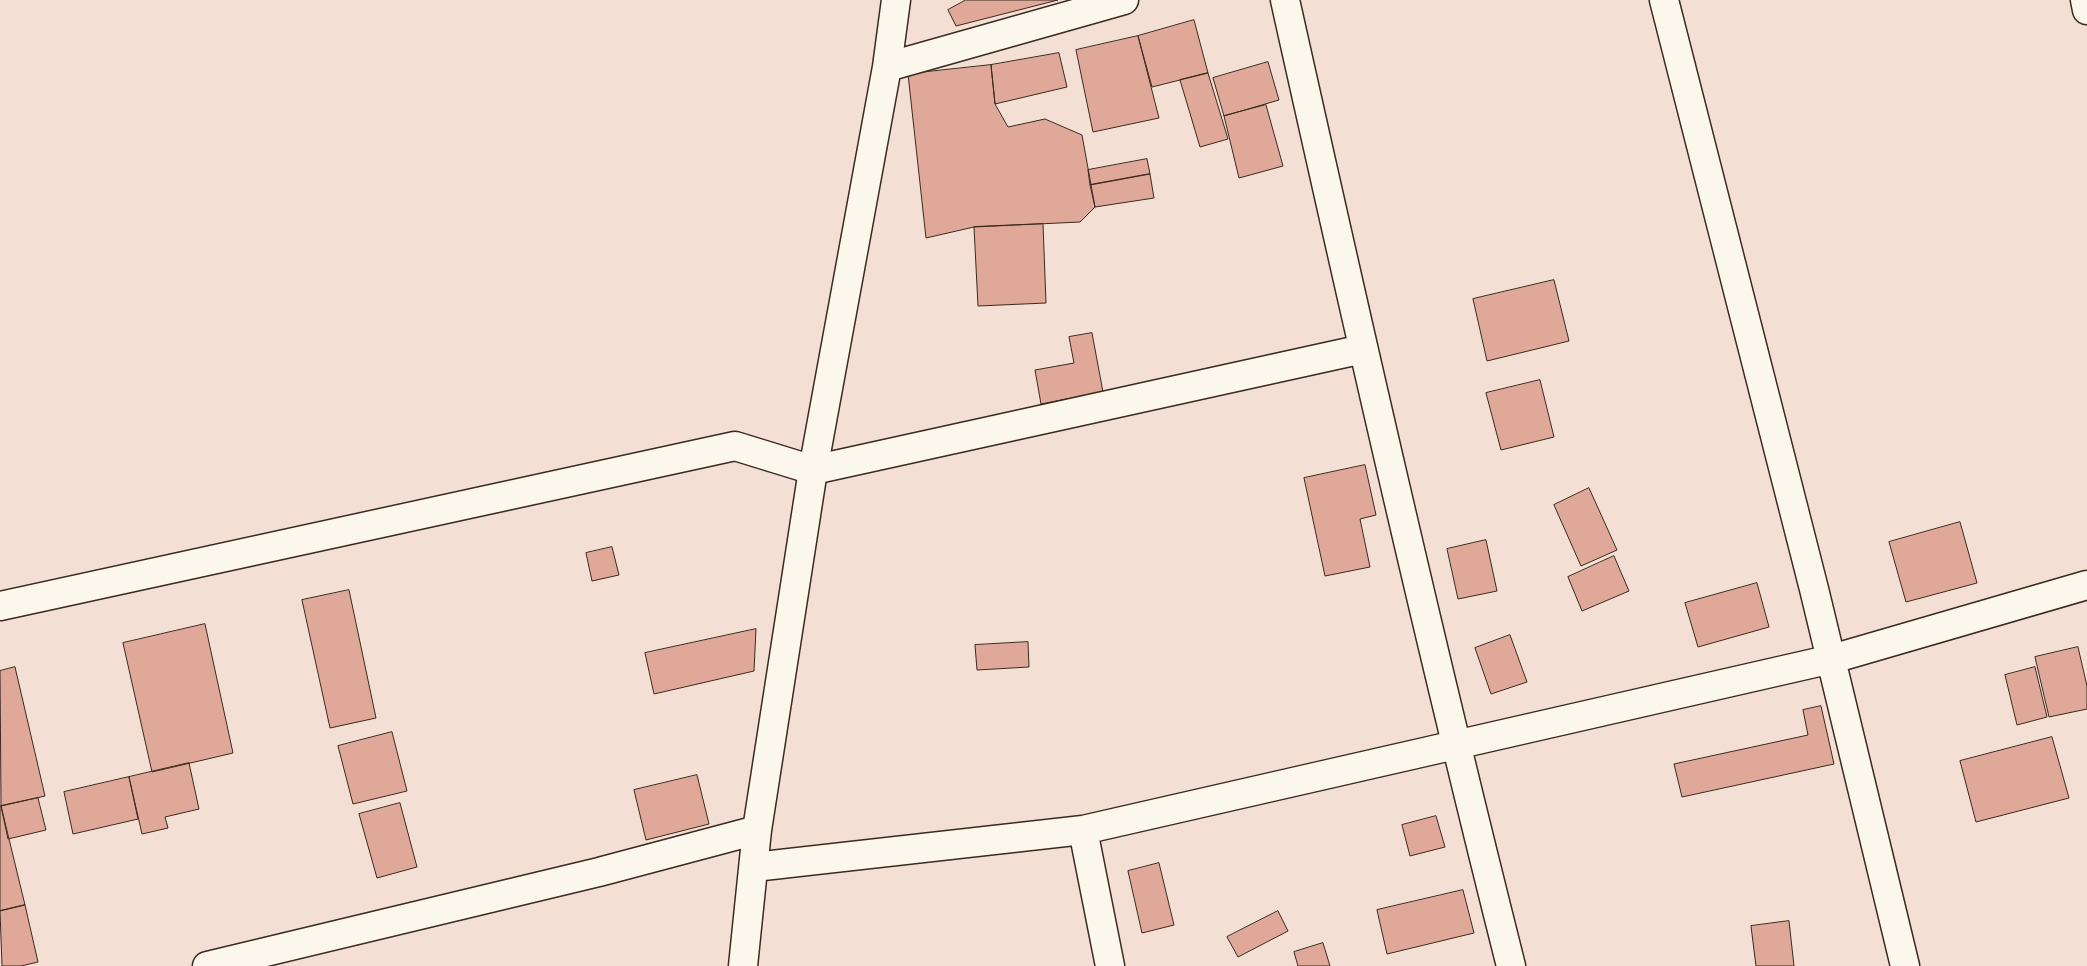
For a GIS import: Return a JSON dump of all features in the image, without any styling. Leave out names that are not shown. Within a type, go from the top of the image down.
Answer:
[{"type":"street","points":[[743,966],[758,830],[813,470],[887,67],[896,0]]},
{"type":"street","points":[[887,67],[1124,0]]},
{"type":"street","points":[[1285,0],[1363,349],[1456,745],[1511,966]]},
{"type":"street","points":[[1664,0],[1832,659],[1905,966]]},
{"type":"street","points":[[2085,0],[2087,10]]},
{"type":"street","points":[[0,606],[735,446],[813,470],[1363,349]]},
{"type":"street","points":[[754,867],[1083,830],[1832,659],[2087,585]]},
{"type":"street","points":[[207,966],[599,872],[758,830]]},
{"type":"street","points":[[1083,830],[1110,966]]},
{"type":"building","points":[[966,0],[1058,0],[956,26],[948,10]]},
{"type":"building","points":[[1194,20],[1208,73],[1152,87],[1138,36]]},
{"type":"building","points":[[1138,36],[1159,118],[1093,132],[1076,50]]},
{"type":"building","points":[[1059,53],[1067,87],[995,104],[991,65]]},
{"type":"building","points":[[1268,62],[1279,100],[1224,116],[1213,78]]},
{"type":"building","points":[[991,65],[995,104],[1008,127],[1045,119],[1082,135],[1095,207],[1080,222],[974,227],[926,238],[908,74]]},
{"type":"building","points":[[1208,73],[1228,139],[1200,147],[1180,80]]},
{"type":"building","points":[[1266,105],[1283,166],[1239,178],[1224,116]]},
{"type":"building","points":[[1147,159],[1150,174],[1090,185],[1088,170]]},
{"type":"building","points":[[1150,174],[1154,198],[1095,207],[1090,185]]},
{"type":"building","points":[[1043,224],[1046,303],[978,306],[974,227]]},
{"type":"building","points":[[1554,280],[1569,341],[1487,361],[1473,299]]},
{"type":"building","points":[[1092,333],[1103,392],[1041,404],[1035,370],[1074,363],[1069,337]]},
{"type":"building","points":[[1540,380],[1554,437],[1501,450],[1486,393]]},
{"type":"building","points":[[1365,465],[1376,515],[1360,519],[1370,567],[1325,576],[1304,478]]},
{"type":"building","points":[[1589,488],[1617,550],[1581,566],[1554,505]]},
{"type":"building","points":[[1960,522],[1977,583],[1906,602],[1889,542]]},
{"type":"building","points":[[1486,540],[1497,591],[1458,599],[1447,549]]},
{"type":"building","points":[[612,547],[619,575],[592,581],[586,553]]},
{"type":"building","points":[[1614,556],[1629,591],[1582,611],[1568,577]]},
{"type":"building","points":[[1757,583],[1769,627],[1698,647],[1685,603]]},
{"type":"building","points":[[349,590],[376,718],[330,728],[302,600]]},
{"type":"building","points":[[205,624],[233,753],[152,772],[123,643]]},
{"type":"building","points":[[756,629],[754,671],[654,694],[645,653]]},
{"type":"building","points":[[1510,635],[1527,682],[1491,694],[1475,648]]},
{"type":"building","points":[[1028,642],[1029,667],[977,670],[975,645]]},
{"type":"building","points":[[2078,647],[2087,686],[2087,709],[2049,717],[2035,657]]},
{"type":"building","points":[[15,667],[45,796],[1,806],[0,671]]},
{"type":"building","points":[[2035,667],[2047,717],[2017,725],[2005,675]]},
{"type":"building","points":[[1821,706],[1834,764],[1682,797],[1674,764],[1808,735],[1803,710]]},
{"type":"building","points":[[392,732],[407,791],[353,804],[338,746]]},
{"type":"building","points":[[2052,737],[2069,798],[1976,822],[1960,761]]},
{"type":"building","points":[[189,763],[199,809],[165,817],[168,828],[142,834],[129,777]]},
{"type":"building","points":[[697,775],[709,824],[646,840],[634,790]]},
{"type":"building","points":[[129,777],[138,819],[73,834],[64,792]]},
{"type":"building","points":[[38,798],[46,830],[8,839],[1,806]]},
{"type":"building","points":[[400,803],[417,867],[377,878],[359,814]]},
{"type":"building","points":[[0,807],[25,905],[0,911]]},
{"type":"building","points":[[1436,816],[1445,847],[1410,856],[1402,825]]},
{"type":"building","points":[[1159,863],[1174,925],[1142,933],[1128,871]]},
{"type":"building","points":[[1463,890],[1474,933],[1387,954],[1377,910]]},
{"type":"building","points":[[25,905],[38,962],[21,966],[2,966],[0,911]]},
{"type":"building","points":[[1278,911],[1288,931],[1238,957],[1227,937]]},
{"type":"building","points":[[1789,921],[1794,966],[1756,966],[1751,926]]},
{"type":"building","points":[[1323,943],[1330,966],[1298,966],[1294,952]]}]
